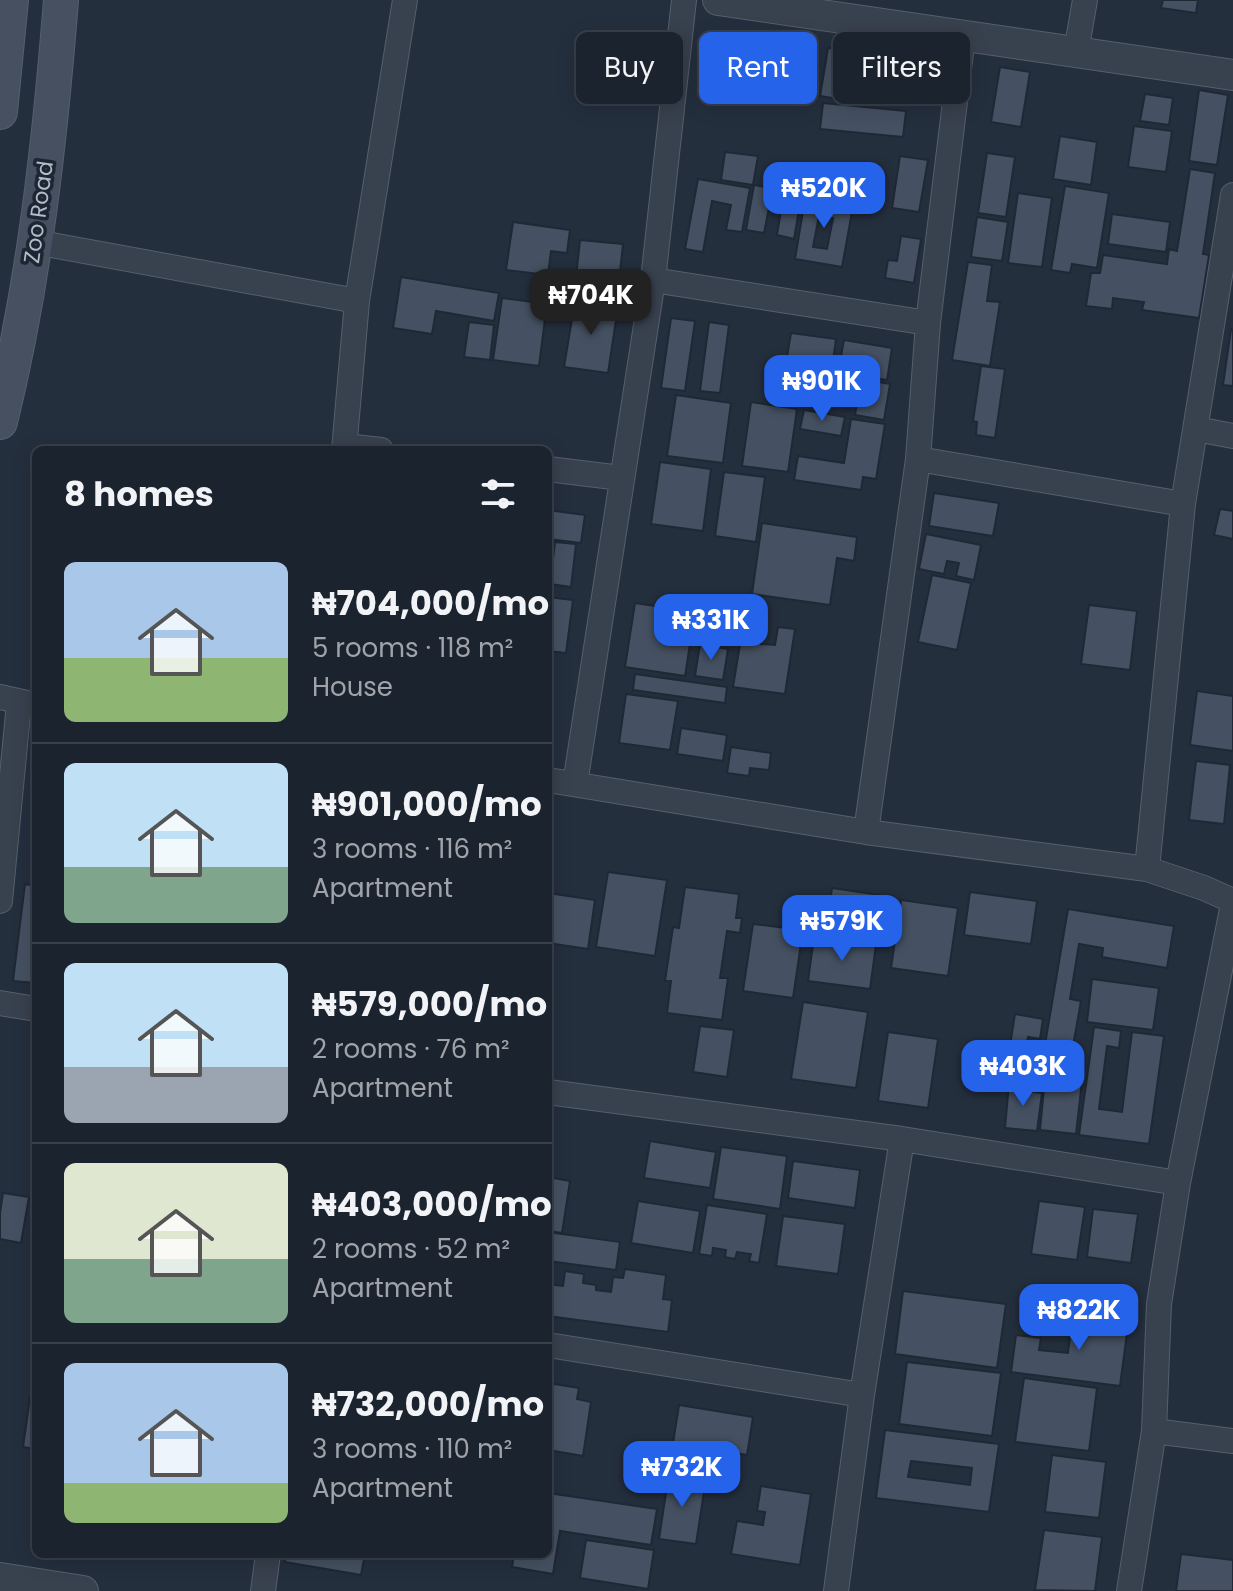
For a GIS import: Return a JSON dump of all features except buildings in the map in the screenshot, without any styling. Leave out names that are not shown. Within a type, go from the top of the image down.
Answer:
[{"type":"main road","points":[[0,112],[11,0]]},
{"type":"main road","name":"Zoo Road","points":[[0,422],[35,242],[61,0]]},
{"type":"street","points":[[345,446],[357,301],[405,0]]},
{"type":"street","points":[[575,784],[653,280],[684,0]]},
{"type":"street","points":[[718,0],[786,5],[940,32]]},
{"type":"street","points":[[1076,52],[1085,0]]},
{"type":"street","points":[[970,37],[1233,75]]},
{"type":"street","points":[[866,832],[918,459],[928,323],[955,104]]},
{"type":"street","points":[[1147,869],[1183,504],[1233,195]]},
{"type":"street","points":[[35,242],[357,301]]},
{"type":"street","points":[[653,280],[928,323]]},
{"type":"street","points":[[1196,429],[1233,436]]},
{"type":"street","points":[[918,459],[1183,504]]},
{"type":"street","points":[[552,469],[621,478]]},
{"type":"street","points":[[0,901],[18,702]]},
{"type":"street","points":[[552,781],[866,832],[1147,869],[1204,888],[1233,903],[1178,1183],[1159,1304],[1154,1431],[1129,1591]]},
{"type":"street","points":[[0,1003],[32,1008]]},
{"type":"street","points":[[552,1093],[902,1139],[1178,1183]]},
{"type":"street","points":[[836,1591],[862,1395],[902,1139]]},
{"type":"street","points":[[552,1346],[862,1395]]},
{"type":"street","points":[[1154,1431],[1233,1441]]},
{"type":"street","points":[[263,1591],[267,1558]]},
{"type":"street","points":[[0,1578],[83,1591]]}]
